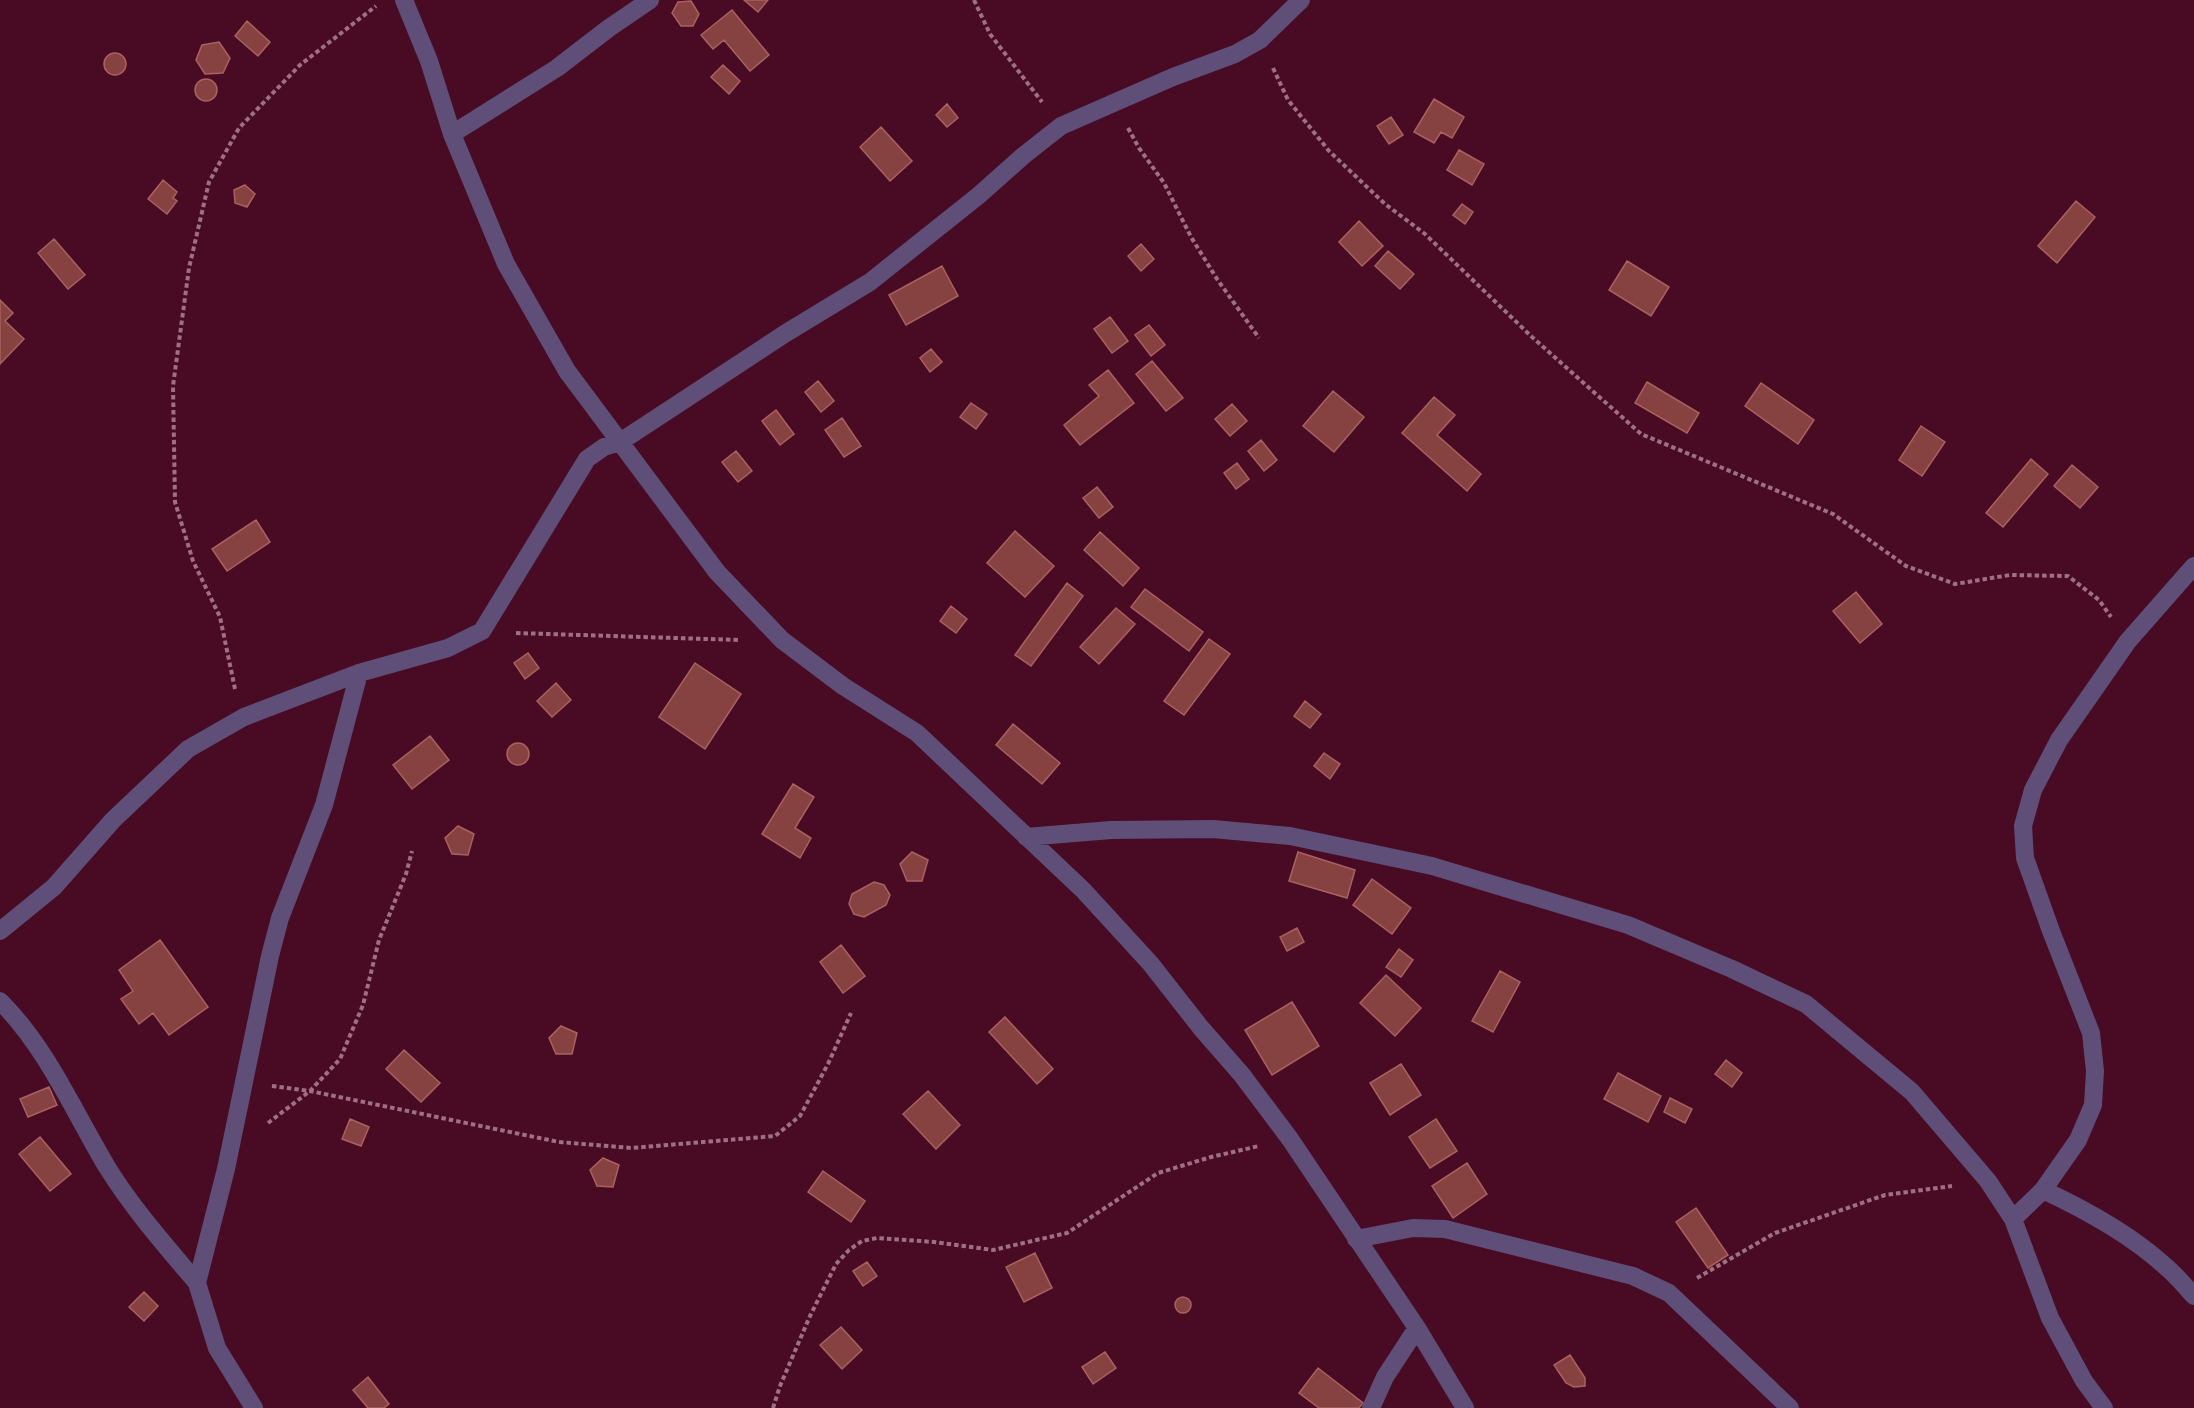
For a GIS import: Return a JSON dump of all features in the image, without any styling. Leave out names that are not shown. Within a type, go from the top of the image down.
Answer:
[{"type":"street","points":[[404,0],[429,61],[452,134],[506,264],[567,371],[717,572],[782,640],[843,686],[917,733],[1083,890],[1150,963],[1201,1028],[1242,1075],[1290,1139],[1417,1328],[1465,1408]]},
{"type":"street","points":[[452,134],[557,68],[650,0]]},
{"type":"street","points":[[0,931],[54,887],[113,820],[188,749],[244,717],[359,673],[448,648],[482,631],[587,459],[603,447],[620,442],[786,333],[870,282],[1061,126],[1173,77],[1235,54],[1260,40],[1301,0]]},
{"type":"street","points":[[2013,1219],[2043,1190],[2078,1140],[2093,1105],[2096,1071],[2091,1032],[2025,858],[2023,826],[2033,790],[2059,740],[2127,641],[2194,566]]},
{"type":"street","points":[[197,1283],[223,1180],[280,918],[324,805],[359,673]]},
{"type":"street","points":[[1026,837],[1111,830],[1213,829],[1290,836],[1432,866],[1628,925],[1732,969],[1806,1005],[1912,1092],[1988,1181],[2013,1219],[2050,1318],[2084,1381],[2104,1408]]},
{"type":"street","points":[[0,1001],[14,1016],[56,1075],[107,1167],[137,1211],[197,1283],[217,1348],[254,1408]]},
{"type":"street","points":[[2043,1190],[2080,1208],[2142,1247],[2167,1267],[2194,1296]]},
{"type":"street","points":[[1356,1239],[1413,1228],[1445,1229],[1633,1276],[1669,1293],[1790,1408]]},
{"type":"street","points":[[1371,1408],[1385,1377],[1417,1328]]},
{"type":"path","points":[[244,717],[231,676],[220,617],[193,561],[175,502],[173,386],[189,268],[208,182],[239,128],[300,65],[384,0]]},
{"type":"path","points":[[974,0],[990,34],[1061,126]]},
{"type":"path","points":[[1260,40],[1288,100],[1329,151],[1385,204],[1432,241],[1532,337],[1641,434],[1833,514],[1906,566],[1955,584],[2010,575],[2068,576],[2099,600],[2127,641]]},
{"type":"path","points":[[1114,104],[1138,148],[1164,183],[1191,237],[1217,279],[1259,338]]},
{"type":"path","points":[[482,631],[709,640],[782,640]]},
{"type":"path","points":[[267,1123],[310,1091],[340,1059],[363,1005],[379,940],[406,873],[412,851]]},
{"type":"path","points":[[244,1082],[310,1091],[559,1142],[631,1148],[776,1136],[800,1116],[828,1064],[851,1013]]},
{"type":"path","points":[[773,1408],[810,1316],[836,1264],[849,1250],[862,1241],[877,1238],[934,1242],[993,1250],[1068,1233],[1158,1173],[1211,1156],[1290,1139]]},
{"type":"path","points":[[1669,1293],[1775,1233],[1885,1194],[1988,1181]]},
{"type":"building","points":[[744,0],[768,0],[758,12]]},
{"type":"building","points":[[691,1],[699,14],[693,26],[681,26],[672,13],[678,2]]},
{"type":"building","points":[[732,10],[769,55],[750,71],[724,40],[713,49],[701,35]]},
{"type":"building","points":[[247,21],[270,42],[258,56],[235,36]]},
{"type":"building","points":[[219,42],[230,58],[223,73],[205,74],[196,60],[202,45]]},
{"type":"building","points":[[115,53],[123,56],[126,64],[123,72],[115,75],[107,72],[104,64],[107,56]]},
{"type":"building","points":[[723,65],[740,81],[729,94],[711,77]]},
{"type":"building","points":[[206,79],[214,82],[217,90],[214,98],[206,101],[198,98],[195,90],[198,82]]},
{"type":"building","points":[[1434,99],[1464,117],[1452,138],[1441,132],[1434,143],[1414,132]]},
{"type":"building","points":[[947,104],[958,118],[947,127],[936,115]]},
{"type":"building","points":[[1391,117],[1403,135],[1389,144],[1377,126]]},
{"type":"building","points":[[881,127],[912,161],[890,181],[860,147]]},
{"type":"building","points":[[1459,150],[1484,164],[1472,185],[1447,170]]},
{"type":"building","points":[[163,180],[177,192],[173,198],[177,201],[167,214],[148,199]]},
{"type":"building","points":[[245,185],[255,194],[247,207],[235,203],[234,190]]},
{"type":"building","points":[[2076,201],[2095,217],[2057,263],[2038,246]]},
{"type":"building","points":[[1462,204],[1473,212],[1465,224],[1453,215]]},
{"type":"building","points":[[1359,221],[1383,246],[1362,266],[1339,242]]},
{"type":"building","points":[[54,239],[85,275],[68,289],[38,253]]},
{"type":"building","points":[[1141,244],[1154,259],[1141,271],[1128,256]]},
{"type":"building","points":[[1388,251],[1414,274],[1400,289],[1375,266]]},
{"type":"building","points":[[1627,261],[1669,287],[1651,316],[1609,290]]},
{"type":"building","points":[[942,266],[958,296],[906,325],[889,295]]},
{"type":"building","points":[[0,300],[13,313],[5,321],[24,339],[0,364]]},
{"type":"building","points":[[1110,317],[1128,341],[1112,353],[1094,329]]},
{"type":"building","points":[[1149,325],[1165,345],[1151,356],[1135,335]]},
{"type":"building","points":[[931,349],[942,362],[930,372],[920,358]]},
{"type":"building","points":[[1152,361],[1183,398],[1166,411],[1136,374]]},
{"type":"building","points":[[1108,370],[1134,403],[1080,445],[1064,425],[1099,396],[1089,385]]},
{"type":"building","points":[[818,381],[834,401],[821,412],[805,392]]},
{"type":"building","points":[[1647,382],[1699,413],[1687,433],[1635,403]]},
{"type":"building","points":[[1761,383],[1814,420],[1798,444],[1745,406]]},
{"type":"building","points":[[1333,391],[1364,417],[1334,452],[1303,426]]},
{"type":"building","points":[[1434,397],[1455,415],[1437,435],[1481,474],[1467,491],[1402,433]]},
{"type":"building","points":[[971,403],[987,414],[976,429],[960,417]]},
{"type":"building","points":[[1232,404],[1247,421],[1230,436],[1215,419]]},
{"type":"building","points":[[776,410],[794,434],[780,445],[762,421]]},
{"type":"building","points":[[842,418],[861,446],[844,457],[825,430]]},
{"type":"building","points":[[1921,426],[1945,442],[1922,476],[1899,460]]},
{"type":"building","points":[[1261,440],[1277,460],[1264,471],[1248,451]]},
{"type":"building","points":[[736,451],[752,471],[738,482],[722,462]]},
{"type":"building","points":[[2031,459],[2048,474],[2003,527],[1986,513]]},
{"type":"building","points":[[1237,463],[1249,479],[1236,489],[1224,473]]},
{"type":"building","points":[[2072,465],[2098,487],[2080,508],[2054,486]]},
{"type":"building","points":[[1097,487],[1113,507],[1099,518],[1083,498]]},
{"type":"building","points":[[256,520],[270,542],[227,571],[212,549]]},
{"type":"building","points":[[1015,531],[1054,566],[1025,597],[987,563]]},
{"type":"building","points":[[1100,532],[1139,568],[1123,586],[1084,550]]},
{"type":"building","points":[[1067,583],[1083,596],[1031,666],[1015,655]]},
{"type":"building","points":[[1145,589],[1203,632],[1189,651],[1131,607]]},
{"type":"building","points":[[1856,592],[1882,624],[1860,643],[1833,611]]},
{"type":"building","points":[[951,606],[967,619],[956,633],[940,621]]},
{"type":"building","points":[[1116,608],[1135,624],[1099,664],[1080,647]]},
{"type":"building","points":[[1209,639],[1230,654],[1184,715],[1164,701]]},
{"type":"building","points":[[528,653],[539,668],[525,679],[514,663]]},
{"type":"building","points":[[695,663],[741,694],[705,749],[659,717]]},
{"type":"building","points":[[556,683],[571,700],[552,717],[537,701]]},
{"type":"building","points":[[1305,701],[1321,714],[1310,728],[1294,716]]},
{"type":"building","points":[[1013,724],[1060,763],[1042,784],[996,745]]},
{"type":"building","points":[[430,736],[449,760],[412,789],[393,765]]},
{"type":"building","points":[[518,743],[526,746],[529,754],[526,762],[518,765],[510,762],[507,754],[510,746]]},
{"type":"building","points":[[1324,753],[1340,764],[1330,779],[1314,766]]},
{"type":"building","points":[[793,784],[814,797],[795,828],[811,838],[800,858],[762,834]]},
{"type":"building","points":[[458,826],[474,834],[468,855],[452,854],[445,838]]},
{"type":"building","points":[[912,852],[928,860],[922,881],[907,881],[900,864]]},
{"type":"building","points":[[1298,852],[1355,870],[1347,898],[1289,881]]},
{"type":"building","points":[[1372,879],[1411,908],[1392,934],[1353,905]]},
{"type":"building","points":[[874,882],[884,885],[890,895],[886,905],[864,917],[854,914],[849,904],[852,894]]},
{"type":"building","points":[[1297,928],[1304,942],[1287,951],[1280,937]]},
{"type":"building","points":[[160,940],[208,1007],[169,1035],[153,1013],[139,1024],[121,999],[133,991],[119,970]]},
{"type":"building","points":[[841,945],[865,976],[843,993],[820,962]]},
{"type":"building","points":[[1399,949],[1413,960],[1401,977],[1386,967]]},
{"type":"building","points":[[1500,971],[1520,982],[1493,1032],[1472,1021]]},
{"type":"building","points":[[1386,975],[1421,1008],[1395,1036],[1360,1003]]},
{"type":"building","points":[[1292,1002],[1319,1046],[1272,1075],[1245,1030]]},
{"type":"building","points":[[1005,1017],[1053,1069],[1037,1084],[989,1032]]},
{"type":"building","points":[[561,1026],[577,1033],[572,1054],[556,1054],[549,1038]]},
{"type":"building","points":[[404,1050],[440,1083],[421,1102],[386,1069]]},
{"type":"building","points":[[1726,1060],[1742,1073],[1732,1087],[1715,1074]]},
{"type":"building","points":[[1401,1064],[1421,1095],[1390,1115],[1370,1083]]},
{"type":"building","points":[[1618,1073],[1661,1096],[1648,1122],[1604,1099]]},
{"type":"building","points":[[49,1087],[57,1105],[28,1117],[20,1099]]},
{"type":"building","points":[[928,1091],[960,1125],[936,1149],[903,1114]]},
{"type":"building","points":[[1670,1098],[1692,1109],[1685,1123],[1664,1112]]},
{"type":"building","points":[[350,1119],[369,1127],[361,1146],[342,1139]]},
{"type":"building","points":[[1436,1119],[1457,1151],[1430,1168],[1409,1137]]},
{"type":"building","points":[[40,1137],[71,1174],[50,1191],[19,1154]]},
{"type":"building","points":[[603,1158],[619,1165],[613,1187],[597,1186],[590,1170]]},
{"type":"building","points":[[1467,1163],[1487,1194],[1453,1218],[1432,1186]]},
{"type":"building","points":[[823,1171],[865,1201],[851,1222],[808,1192]]},
{"type":"building","points":[[1696,1208],[1728,1255],[1708,1268],[1676,1222]]},
{"type":"building","points":[[1035,1253],[1052,1288],[1024,1302],[1006,1267]]},
{"type":"building","points":[[867,1262],[877,1276],[863,1286],[853,1271]]},
{"type":"building","points":[[144,1292],[158,1306],[144,1321],[129,1307]]},
{"type":"building","points":[[1180,1297],[1186,1297],[1191,1305],[1189,1311],[1180,1313],[1175,1308],[1175,1302]]},
{"type":"building","points":[[841,1327],[862,1350],[842,1369],[820,1345]]},
{"type":"building","points":[[1105,1352],[1116,1368],[1093,1384],[1082,1367]]},
{"type":"building","points":[[1570,1355],[1585,1378],[1585,1386],[1574,1387],[1566,1383],[1554,1365]]},
{"type":"building","points":[[1318,1368],[1363,1403],[1359,1408],[1319,1408],[1299,1393]]},
{"type":"building","points":[[368,1377],[389,1404],[384,1408],[368,1408],[353,1390]]}]
